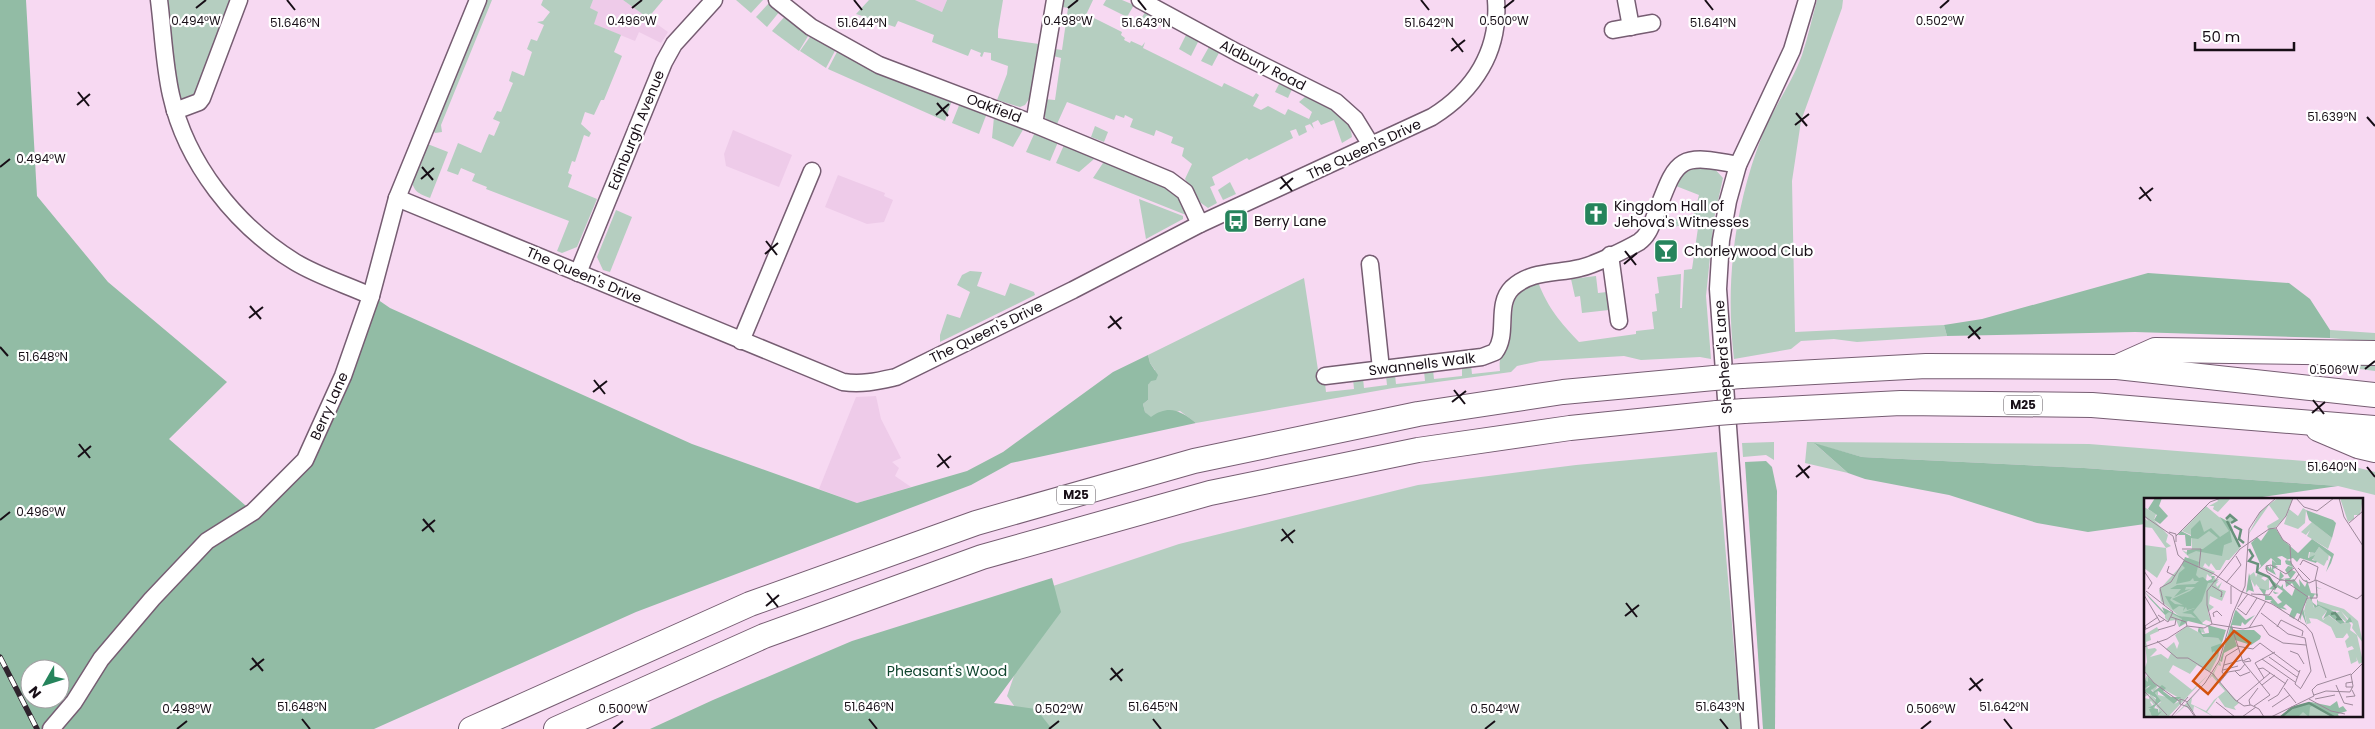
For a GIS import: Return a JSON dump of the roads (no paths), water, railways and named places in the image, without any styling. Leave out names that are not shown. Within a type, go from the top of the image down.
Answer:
[{"type":"highway","name":"M25","points":[[2118,366],[2155,350],[2375,353]]},
{"type":"highway","name":"M25","points":[[471,729],[750,604],[976,523],[1194,461],[1418,414],[1562,392],[1714,378],[1926,366],[2118,366],[2375,396]]},
{"type":"highway","name":"M25","points":[[556,729],[764,636],[982,557],[1210,493],[1418,450],[1570,428],[1716,413],[1902,403],[2092,405],[2375,428]]},
{"type":"highway","name":"M25","points":[[2300,421],[2358,446],[2375,450]]},
{"type":"street","points":[[159,0],[168,77],[175,111],[188,143],[214,187],[251,230],[296,263],[372,296]]},
{"type":"street","points":[[175,111],[195,104],[202,98],[239,0]]},
{"type":"street","name":"Berry Lane","points":[[51,729],[74,702],[101,659],[152,599],[206,541],[254,512],[305,460],[333,402],[372,296],[397,198],[478,0]]},
{"type":"street","name":"Edinburgh Avenue","points":[[578,273],[664,62],[674,44],[714,0]]},
{"type":"street","name":"Oakfield","points":[[777,0],[810,27],[879,65],[1034,124],[1169,180],[1185,192],[1200,224]]},
{"type":"street","points":[[1034,124],[1055,0]]},
{"type":"street","name":"Aldbury Road","points":[[1140,0],[1238,53],[1336,102],[1355,119],[1371,145]]},
{"type":"street","name":"The Queen's Drive","points":[[397,198],[741,341],[843,382],[858,384],[896,377],[1073,290],[1200,224],[1432,117],[1459,98],[1470,86],[1488,57],[1493,41],[1496,0]]},
{"type":"street","points":[[1626,0],[1631,27]]},
{"type":"street","name":"Shepherd's Lane","points":[[1750,729],[1718,289],[1728,200],[1738,165],[1792,50],[1806,0]]},
{"type":"street","points":[[1613,30],[1652,23]]},
{"type":"street","name":"Swannells Walk","points":[[1325,376],[1490,354],[1501,343],[1504,303],[1506,296],[1516,285],[1528,277],[1580,269],[1645,237],[1670,180],[1680,166],[1694,158],[1738,165]]},
{"type":"street","points":[[741,341],[812,171]]},
{"type":"street","points":[[1610,255],[1619,321]]},
{"type":"street","points":[[1370,264],[1381,369]]},
{"type":"railway","points":[[0,657],[37,729]]},
{"type":"place","name":"Kingdom Hall of Jehova's Witnesses","points":[[1596,214]]},
{"type":"place","name":"Berry Lane","points":[[1236,221]]},
{"type":"place","name":"Chorleywood Club","points":[[1666,251]]},
{"type":"park label","name":"Pheasant's Wood","points":[[947,671]]}]
